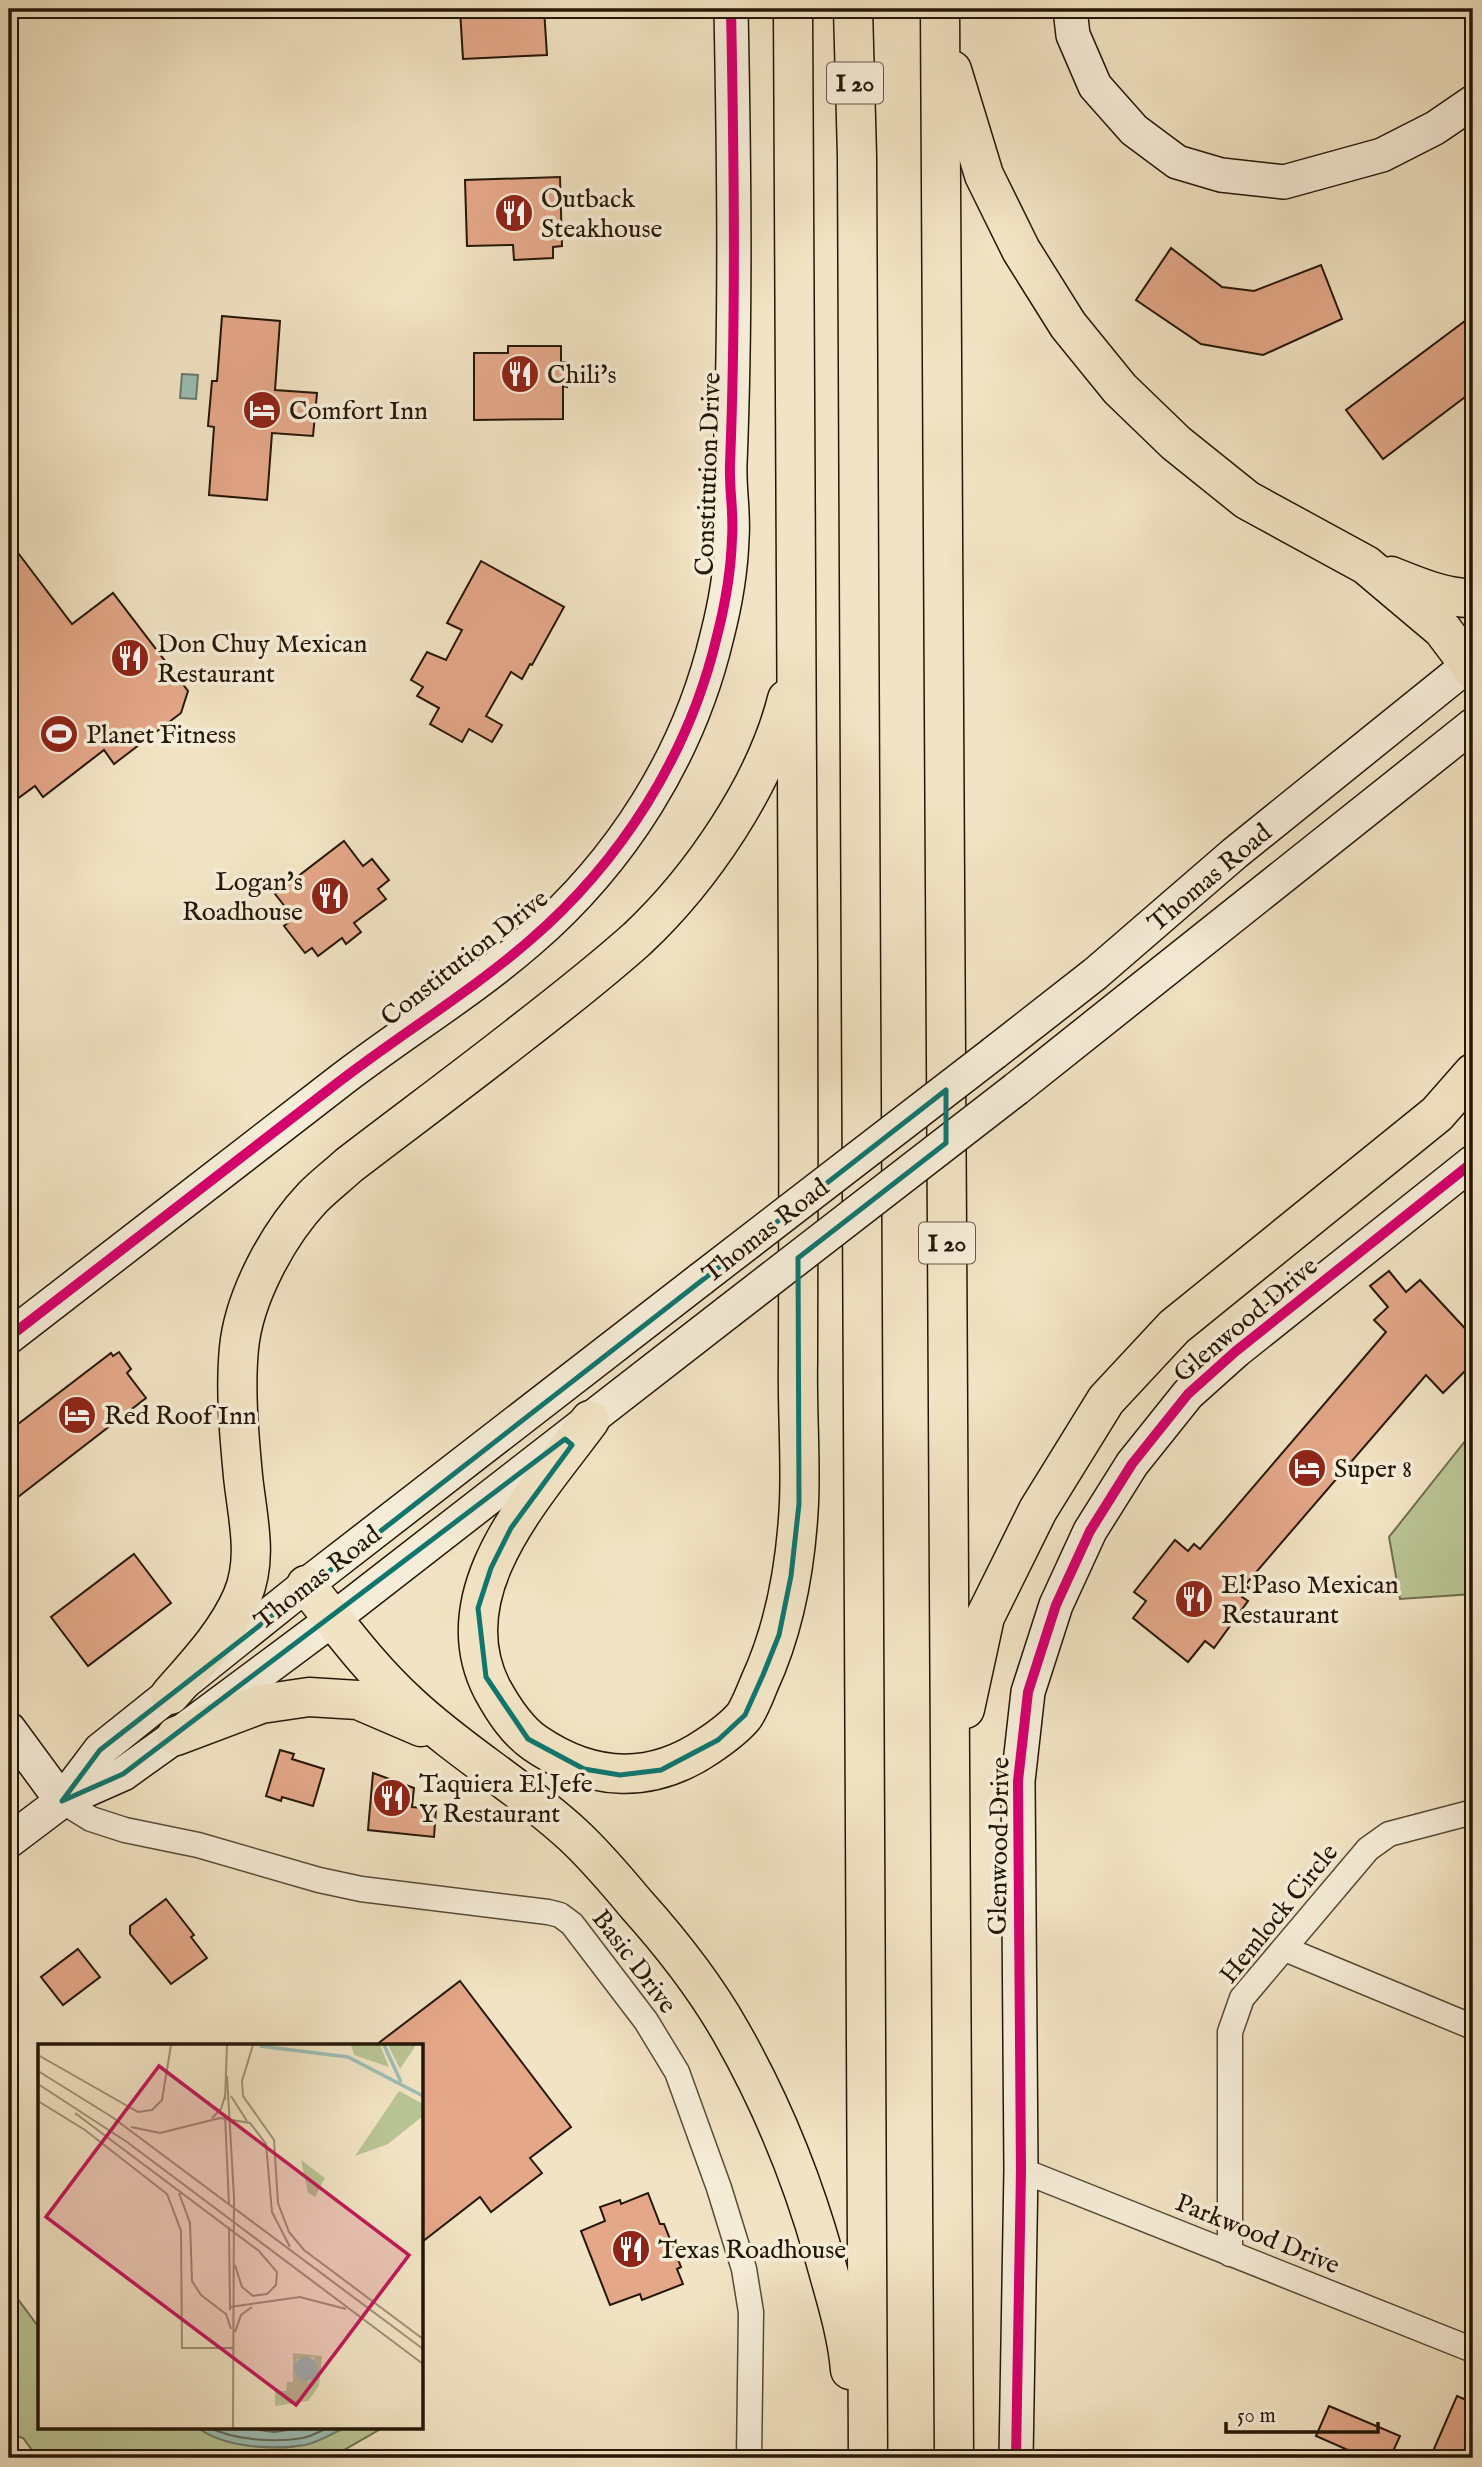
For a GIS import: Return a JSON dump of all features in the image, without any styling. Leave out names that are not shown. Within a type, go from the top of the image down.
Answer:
[{"type":"highway","points":[[590,1420],[511,1528],[491,1568],[478,1608],[479,1636],[486,1677],[503,1710],[528,1739],[563,1760],[584,1769],[621,1775],[661,1770],[684,1762],[718,1740],[745,1715],[779,1635],[791,1576],[799,1504],[793,9]]},
{"type":"highway","name":"I 20","points":[[853,9],[857,170],[868,2458]]},
{"type":"highway","points":[[940,18],[984,175],[1021,250],[1068,325],[1120,389],[1186,451],[1247,500],[1366,565],[1417,586],[1473,598]]},
{"type":"highway","name":"I 20","points":[[940,18],[954,2458]]},
{"type":"highway","points":[[1366,565],[1442,629],[1472,665]]},
{"type":"highway","points":[[170,1695],[221,1634],[243,1596],[250,1569],[252,1531],[243,1477],[238,1400],[239,1347],[247,1312],[263,1270],[289,1228],[313,1198],[349,1165],[586,983],[639,937],[678,896],[745,802],[765,761],[783,715],[796,641]]},
{"type":"highway","points":[[950,1776],[985,1617],[1038,1510],[1106,1400],[1174,1327],[1437,1114],[1473,1073]]},
{"type":"highway","points":[[306,1584],[375,1671],[411,1706],[563,1826],[613,1876],[664,1936],[730,2029],[777,2122],[811,2212],[835,2294],[849,2364],[858,2458]]},
{"type":"highway","points":[[176,1736],[261,1704],[309,1697],[358,1700],[454,1741]]},
{"type":"street","name":"Constitution Drive","points":[[9,1337],[341,1080],[525,945],[588,884],[622,844],[673,756],[701,692],[712,656],[727,586],[733,536],[729,477],[734,366],[732,9]]},
{"type":"street","points":[[1070,9],[1073,35],[1095,86],[1134,130],[1177,162],[1221,175],[1284,182],[1382,155],[1434,128],[1473,102]]},
{"type":"street","name":"Thomas Road","points":[[62,1801],[100,1750],[306,1584],[994,1053],[1094,974],[1235,853],[1472,665]]},
{"type":"street","name":"Thomas Road","points":[[9,1841],[62,1801],[123,1774],[334,1619],[1017,1089],[1473,726]]},
{"type":"street","name":"Glenwood Drive","points":[[1016,2458],[1021,2170],[1018,1781],[1028,1692],[1059,1599],[1090,1531],[1132,1464],[1188,1394],[1246,1342],[1473,1162]]},
{"type":"street","points":[[9,1729],[62,1801]]},
{"type":"street","name":"Basic Drive","points":[[62,1801],[91,1819],[125,1830],[188,1842],[319,1880],[361,1889],[548,1912],[560,1915],[572,1924],[646,2021],[677,2072],[719,2188],[744,2269],[751,2312],[749,2458]]},
{"type":"street","name":"Hemlock Circle","points":[[1230,2253],[1230,2032],[1242,1998],[1368,1849],[1389,1834],[1473,1812]]},
{"type":"street","points":[[1284,1949],[1473,2026]]},
{"type":"street","name":"Parkwood Drive","points":[[1021,2170],[1473,2350]]},
{"type":"highlighted area","points":[[946,1090],[946,1143],[798,1258],[799,1504],[791,1576],[779,1635],[763,1675],[745,1715],[718,1740],[661,1770],[620,1775],[584,1769],[528,1739],[486,1677],[478,1608],[491,1568],[511,1528],[572,1445],[565,1439],[123,1774],[62,1801],[100,1750]]},
{"type":"green space","points":[[1473,1431],[1473,1594],[1400,1599],[1389,1537]]},
{"type":"green space","points":[[9,2287],[38,2326],[38,2428],[198,2428],[207,2434],[234,2443],[281,2447],[312,2442],[343,2428],[382,2428],[330,2458],[38,2458],[23,2438],[9,2434]]},
{"type":"water","points":[[182,374],[198,375],[196,399],[180,398]]},
{"type":"water","points":[[199,2428],[344,2428],[321,2440],[292,2447],[249,2446],[208,2434]]},
{"type":"building","points":[[460,9],[544,9],[547,55],[463,59]]},
{"type":"building","name":"Outback Steakhouse","points":[[560,177],[562,246],[553,247],[553,258],[514,260],[513,245],[467,246],[465,180]]},
{"type":"building","points":[[1171,248],[1222,287],[1254,291],[1321,265],[1342,319],[1263,355],[1201,344],[1136,300]]},
{"type":"building","points":[[1473,315],[1473,391],[1383,459],[1346,410]]},
{"type":"building","name":"Comfort Inn","points":[[222,316],[280,321],[275,390],[317,393],[313,436],[272,433],[267,500],[209,495],[214,427],[208,426],[212,381],[217,381]]},
{"type":"building","name":"Chili's","points":[[508,346],[561,346],[561,362],[566,362],[567,387],[563,386],[563,419],[474,420],[474,353],[508,353]]},
{"type":"building","points":[[9,541],[72,624],[113,593],[188,691],[181,713],[114,764],[104,750],[43,797],[35,786],[9,805]]},
{"type":"building","points":[[481,561],[564,607],[522,679],[511,672],[486,716],[502,725],[492,742],[469,729],[462,742],[430,724],[439,708],[417,696],[423,687],[411,680],[427,652],[446,660],[462,630],[447,623]]},
{"type":"building","name":"Logan's Roadhouse","points":[[344,841],[363,866],[372,859],[389,880],[378,889],[386,899],[354,923],[361,932],[346,944],[342,938],[318,956],[312,948],[305,953],[284,926],[294,918],[275,894]]},
{"type":"building","name":"Super 8","points":[[1389,1271],[1406,1292],[1420,1280],[1473,1337],[1473,1363],[1443,1393],[1426,1375],[1245,1585],[1249,1588],[1242,1597],[1248,1601],[1214,1648],[1205,1641],[1188,1662],[1133,1618],[1146,1601],[1134,1592],[1175,1540],[1188,1551],[1194,1544],[1200,1549],[1386,1332],[1374,1320],[1388,1307],[1370,1286]]},
{"type":"building","name":"Red Roof Inn","points":[[119,1352],[131,1369],[127,1373],[146,1398],[9,1504],[9,1431],[111,1353],[113,1356]]},
{"type":"building","points":[[134,1554],[171,1603],[88,1666],[51,1617]]},
{"type":"building","points":[[280,1750],[294,1754],[292,1759],[324,1769],[313,1806],[282,1797],[281,1801],[266,1796]]},
{"type":"building","name":"Taquiera El Jefe Y Restaurant","points":[[373,1773],[414,1788],[412,1807],[436,1809],[434,1837],[368,1830]]},
{"type":"building","points":[[166,1899],[194,1935],[191,1937],[207,1958],[171,1984],[130,1934],[130,1926]]},
{"type":"building","points":[[78,1949],[100,1977],[63,2005],[41,1977]]},
{"type":"building","points":[[460,1981],[571,2127],[530,2158],[542,2173],[491,2212],[480,2197],[424,2240],[424,2044],[377,2044]]},
{"type":"building","name":"Texas Roadhouse","points":[[648,2193],[681,2267],[677,2269],[683,2284],[642,2300],[640,2294],[610,2305],[581,2231],[605,2221],[600,2207],[620,2200],[621,2204]]},
{"type":"building","points":[[1457,2396],[1473,2403],[1473,2443],[1467,2458],[1430,2458]]},
{"type":"building","points":[[1329,2406],[1400,2436],[1390,2458],[1366,2458],[1316,2436]]},
{"type":"cycle path","points":[[9,1337],[336,1084],[529,941],[593,877],[622,841],[669,764],[689,723],[705,680],[723,612],[729,575],[732,520],[730,473],[734,236],[731,9]]},
{"type":"cycle path","points":[[1016,2458],[1021,2170],[1018,1781],[1028,1692],[1056,1605],[1090,1531],[1132,1464],[1188,1394],[1236,1351],[1473,1162]]},
{"type":"place","name":"Outback Steakhouse","points":[[514,213]]},
{"type":"place","name":"Chili's","points":[[520,374]]},
{"type":"place","name":"Comfort Inn","points":[[262,410]]},
{"type":"place","name":"Don Chuy Mexican Restaurant","points":[[130,658]]},
{"type":"place","name":"Planet Fitness","points":[[59,734]]},
{"type":"place","name":"Logan's Roadhouse","points":[[330,896]]},
{"type":"place","name":"Red Roof Inn","points":[[77,1415]]},
{"type":"place","name":"Super 8","points":[[1307,1468]]},
{"type":"place","name":"El Paso Mexican Restaurant","points":[[1194,1599]]},
{"type":"place","name":"Taquiera El Jefe Y Restaurant","points":[[392,1798]]},
{"type":"place","name":"Texas Roadhouse","points":[[631,2249]]}]
